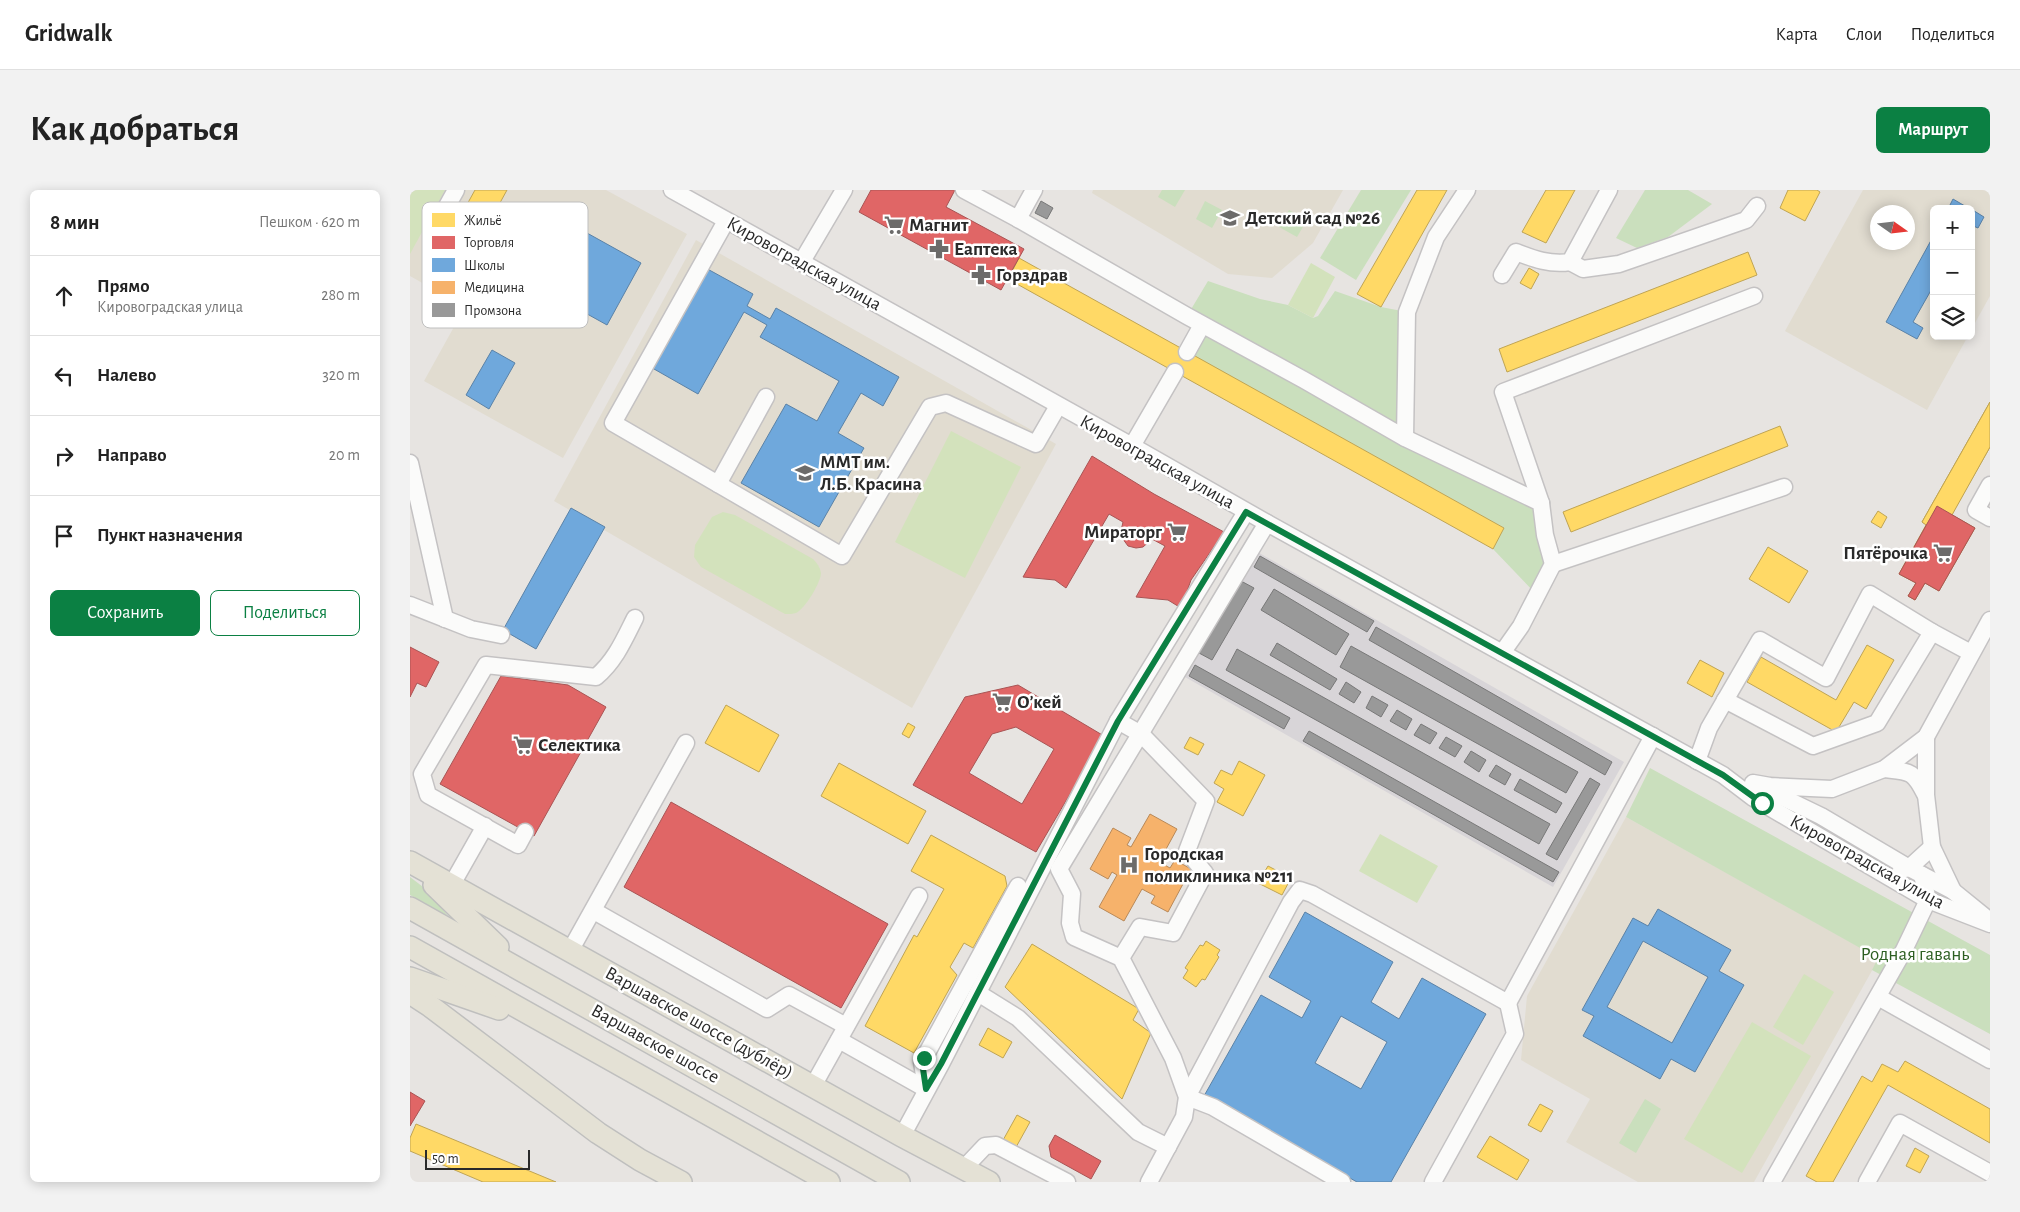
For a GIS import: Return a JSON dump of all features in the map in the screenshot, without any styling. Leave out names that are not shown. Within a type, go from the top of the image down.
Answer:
[{"type":"main road","name":"Варшавское шоссе (дублёр)","points":[[410,863],[902,1136],[989,1182]]},
{"type":"main road","points":[[410,863],[524,971]]},
{"type":"main road","name":"Варшавское шоссе","points":[[410,908],[899,1182]]},
{"type":"main road","name":"Варшавское шоссе","points":[[410,947],[553,1029],[829,1182]]},
{"type":"main road","points":[[410,978],[553,1029]]},
{"type":"main road","points":[[410,993],[430,1006],[598,1133],[640,1160],[681,1182]]},
{"type":"street","points":[[449,202],[456,190]]},
{"type":"street","name":"Кировоградская улица","points":[[672,190],[696,196],[726,220],[801,263],[1132,446],[1246,512],[1723,775],[1752,797],[1928,900],[1990,922]]},
{"type":"street","points":[[801,263],[844,190]]},
{"type":"street","points":[[964,190],[1405,438],[1541,503]]},
{"type":"street","points":[[1018,219],[1034,190]]},
{"type":"street","points":[[1405,438],[1406,312],[1436,237],[1467,190]]},
{"type":"street","points":[[1570,262],[1608,190]]},
{"type":"street","points":[[1502,275],[1516,252],[1542,262],[1560,264],[1570,262],[1584,269],[1619,264],[1746,220],[1757,206]]},
{"type":"street","points":[[726,220],[613,424],[842,556],[930,407],[946,403],[1036,444],[1058,406]]},
{"type":"street","points":[[1502,654],[1521,626],[1553,564],[1545,535],[1541,503],[1504,392],[1754,296]]},
{"type":"street","points":[[1187,352],[1202,325]]},
{"type":"street","points":[[1132,446],[1175,372]]},
{"type":"street","points":[[718,484],[766,397]]},
{"type":"street","points":[[410,463],[413,487],[445,619]]},
{"type":"street","points":[[1990,485],[1976,510],[1990,518]]},
{"type":"street","points":[[1553,564],[1784,487]]},
{"type":"street","points":[[902,1136],[1118,721],[1246,512]]},
{"type":"street","points":[[1267,523],[1059,869],[1072,894],[1070,923],[1074,937],[1121,958],[1173,1058],[1187,1097],[1213,1107],[1342,1182]]},
{"type":"street","points":[[1697,761],[1709,728],[1760,640],[1826,678],[1870,594],[1932,632],[1971,653]]},
{"type":"street","points":[[410,605],[471,629],[501,635]]},
{"type":"street","points":[[525,832],[518,845],[428,795],[422,774],[486,665],[596,677],[618,653],[635,618]]},
{"type":"street","points":[[1753,783],[1770,786],[1832,789],[1884,769],[1926,737],[1990,620]]},
{"type":"street","points":[[1725,700],[1813,746],[1877,723],[1932,632]]},
{"type":"street","points":[[1118,721],[1141,734],[1206,801],[1187,851],[1205,873],[1173,933],[1140,927],[1121,958]]},
{"type":"street","points":[[1433,1182],[1515,1034],[1508,1003],[1653,736]]},
{"type":"street","points":[[1926,737],[1926,795],[1932,847],[1953,891]]},
{"type":"street","points":[[570,951],[686,743]]},
{"type":"street","points":[[1884,769],[1908,772],[1916,777],[1926,795]]},
{"type":"street","name":"Кировоградская улица","points":[[1723,775],[1753,783],[1817,814],[1915,872],[1953,891],[1990,922]]},
{"type":"street","points":[[1818,836],[1817,814],[1832,789]]},
{"type":"street","points":[[451,886],[485,826]]},
{"type":"street","points":[[1915,872],[1932,847]]},
{"type":"street","points":[[1882,874],[1915,872]]},
{"type":"street","points":[[1772,1182],[1904,950],[1928,900],[1915,872]]},
{"type":"street","points":[[926,1089],[922,1062],[1018,886]]},
{"type":"street","points":[[1149,1182],[1184,1117],[1187,1097],[1291,902],[1300,890],[1312,894],[1508,1003]]},
{"type":"street","points":[[813,1086],[919,896]]},
{"type":"street","points":[[594,910],[767,1009],[789,995],[926,1089]]},
{"type":"street","points":[[978,993],[1018,1018],[1138,1132],[1168,1147]]},
{"type":"street","points":[[1878,997],[1990,1060]]},
{"type":"street","points":[[1868,1182],[1900,1123],[1990,1173]]},
{"type":"street","points":[[958,1165],[967,1165],[985,1146],[996,1145],[1067,1182]]},
{"type":"shaded area","points":[[410,190],[606,190],[687,234],[563,458],[424,381],[453,328],[588,328],[588,202],[422,202],[422,283],[410,276]]},
{"type":"shaded area","name":"Детский сад №26","points":[[1093,190],[1343,190],[1313,243],[1272,278],[1228,274],[1092,193]]},
{"type":"shaded area","points":[[1863,190],[1990,190],[1990,296],[1975,323],[1975,205],[1930,205],[1930,340],[1966,340],[1927,410],[1785,331]]},
{"type":"shaded area","name":"ММТ им. Л.Б. Красина","points":[[696,240],[1056,444],[912,708],[554,501]]},
{"type":"shaded area","points":[[1256,551],[1624,762],[1553,887],[1185,677]]},
{"type":"shaded area","points":[[1626,817],[1879,958],[1754,1182],[1638,1182],[1566,1142],[1590,1099],[1521,1060],[1527,996]]},
{"type":"green space","points":[[410,190],[445,190],[438,202],[422,202],[422,232],[410,254]]},
{"type":"green space","points":[[1162,190],[1185,190],[1175,207],[1158,197]]},
{"type":"green space","points":[[1361,190],[1411,190],[1356,280],[1320,258]]},
{"type":"green space","points":[[1645,190],[1688,190],[1712,204],[1668,237],[1637,248],[1616,238]]},
{"type":"green space","points":[[1205,201],[1222,210],[1212,228],[1196,219]]},
{"type":"green space","points":[[1289,210],[1307,220],[1297,237],[1279,227]]},
{"type":"green space","points":[[1311,263],[1335,277],[1313,318],[1288,305]]},
{"type":"green space","points":[[1208,281],[1260,299],[1288,305],[1313,318],[1318,316],[1335,291],[1381,307],[1407,312],[1405,438],[1541,503],[1553,564],[1537,595],[1493,549],[1504,528],[1187,352],[1202,325],[1187,316]]},
{"type":"green space","points":[[951,431],[1021,467],[965,578],[895,542]]},
{"type":"green space","points":[[723,512],[735,515],[813,559],[817,564],[821,573],[820,577],[812,595],[800,611],[785,614],[701,567],[694,557],[695,545],[712,517]]},
{"type":"green space","name":"Родная гавань","points":[[1650,768],[1990,955],[1990,1034],[1872,970],[1878,958],[1626,817]]},
{"type":"green space","points":[[1380,834],[1438,866],[1417,903],[1359,871]]},
{"type":"green space","points":[[410,877],[427,890],[448,916],[410,895]]},
{"type":"green space","points":[[1804,974],[1834,992],[1803,1045],[1773,1027]]},
{"type":"green space","points":[[1752,1022],[1811,1056],[1742,1173],[1684,1139]]},
{"type":"green space","points":[[1645,1099],[1661,1109],[1636,1153],[1619,1143]]},
{"type":"building: Жильё","points":[[475,190],[507,190],[500,202],[468,202]]},
{"type":"building: Жильё","points":[[1417,190],[1447,190],[1381,307],[1357,294]]},
{"type":"building: Жильё","points":[[1546,190],[1575,190],[1546,243],[1522,232]]},
{"type":"building: Жильё","points":[[1788,190],[1817,190],[1820,192],[1805,221],[1780,208]]},
{"type":"building: Жильё","points":[[1748,252],[1757,275],[1507,372],[1499,349]]},
{"type":"building: Жильё","points":[[1019,258],[1504,528],[1493,549],[1008,279]]},
{"type":"building: Жильё","points":[[1529,268],[1539,274],[1531,289],[1520,283]]},
{"type":"building: Жильё","points":[[1990,402],[1990,447],[1941,533],[1922,522]]},
{"type":"building: Жильё","points":[[1990,402],[1990,447],[1952,515],[1975,528],[1939,591],[1925,583],[1915,600],[1908,596],[1916,583],[1899,574],[1926,525],[1922,522]]},
{"type":"building: Жильё","points":[[1780,426],[1788,446],[1571,532],[1563,512]]},
{"type":"building: Жильё","points":[[1878,511],[1887,517],[1881,528],[1871,522]]},
{"type":"building: Жильё","points":[[1768,547],[1808,571],[1789,603],[1749,579]]},
{"type":"building: Жильё","points":[[1867,645],[1894,660],[1866,709],[1854,702],[1836,732],[1747,682],[1761,657],[1836,700]]},
{"type":"building: Жильё","points":[[1700,660],[1724,673],[1712,697],[1687,683]]},
{"type":"building: Жильё","points":[[726,705],[779,735],[759,772],[705,743]]},
{"type":"building: Жильё","points":[[908,723],[915,727],[909,738],[902,734]]},
{"type":"building: Жильё","points":[[1190,737],[1204,744],[1198,755],[1184,748]]},
{"type":"building: Жильё","points":[[1239,761],[1265,775],[1243,816],[1217,802],[1224,789],[1214,783],[1221,770],[1232,775]]},
{"type":"building: Жильё","points":[[839,763],[926,811],[908,844],[821,796]]},
{"type":"building: Жильё","points":[[931,835],[1005,876],[1007,886],[973,948],[964,943],[950,967],[957,975],[914,1053],[865,1026],[914,935],[917,937],[944,889],[911,871]]},
{"type":"building: Жильё","points":[[1268,866],[1291,878],[1282,895],[1258,883]]},
{"type":"building: Жильё","points":[[1206,941],[1220,950],[1217,955],[1219,957],[1205,980],[1202,979],[1196,987],[1183,978],[1188,970],[1185,968],[1200,945],[1203,946]]},
{"type":"building: Жильё","points":[[1032,944],[1139,1009],[1133,1020],[1151,1033],[1122,1099],[1005,987]]},
{"type":"building: Жильё","points":[[988,1028],[1012,1042],[1003,1058],[979,1045]]},
{"type":"building: Жильё","points":[[1905,1061],[1990,1109],[1990,1143],[1888,1085],[1833,1182],[1817,1182],[1806,1176],[1862,1076],[1872,1082],[1882,1064],[1898,1072]]},
{"type":"building: Жильё","points":[[1540,1104],[1553,1111],[1541,1132],[1528,1125]]},
{"type":"building: Жильё","points":[[1017,1115],[1030,1122],[1015,1149],[1002,1142]]},
{"type":"building: Жильё","points":[[416,1124],[556,1182],[483,1182],[410,1151],[410,1138]]},
{"type":"building: Жильё","points":[[1490,1136],[1529,1160],[1517,1180],[1477,1157]]},
{"type":"building: Жильё","points":[[1915,1148],[1929,1156],[1920,1173],[1906,1166]]},
{"type":"building: Торговля","points":[[871,190],[955,190],[946,207],[1024,249],[1001,290],[859,212]]},
{"type":"building: Торговля","points":[[1092,456],[1154,494],[1224,532],[1191,580],[1181,608],[1168,600],[1136,597],[1165,546],[1152,539],[1143,547],[1128,546],[1120,535],[1123,522],[1109,514],[1066,588],[1055,580],[1023,577]]},
{"type":"building: Торговля","points":[[1937,506],[1975,528],[1939,591],[1925,583],[1915,600],[1908,596],[1916,583],[1899,574]]},
{"type":"building: Торговля","points":[[410,647],[439,662],[426,687],[417,683],[410,697]]},
{"type":"building: Торговля","name":"Селектика","points":[[501,676],[568,685],[606,707],[534,836],[440,784]]},
{"type":"building: Торговля","points":[[1018,685],[1104,736],[1036,852],[913,785],[965,697]],"holes":[[[1016,727],[1054,749],[1022,804],[969,773],[992,734]]]},
{"type":"building: Торговля","points":[[671,802],[888,924],[841,1008],[624,887]]},
{"type":"building: Торговля","points":[[410,1092],[425,1101],[410,1126]]},
{"type":"building: Торговля","points":[[1055,1135],[1101,1161],[1091,1179],[1051,1157],[1049,1146]]},
{"type":"building: Школы","points":[[1953,199],[1963,205],[1950,205]]},
{"type":"building: Школы","points":[[1975,211],[1984,217],[1978,228],[1975,227]]},
{"type":"building: Школы","points":[[588,234],[641,263],[607,325],[588,314]]},
{"type":"building: Школы","points":[[1930,242],[1930,292],[1913,322],[1923,328],[1917,339],[1886,322]]},
{"type":"building: Школы","points":[[702,266],[753,294],[747,306],[770,319],[776,308],[899,377],[883,406],[861,393],[838,433],[864,448],[819,527],[741,483],[786,404],[817,421],[839,381],[760,337],[767,325],[744,312],[698,394],[647,365]]},
{"type":"building: Школы","points":[[492,350],[515,363],[489,409],[466,395]]},
{"type":"building: Школы","points":[[571,508],[605,527],[536,649],[503,630]]},
{"type":"building: Школы","points":[[1658,909],[1731,950],[1719,971],[1744,985],[1695,1072],[1671,1059],[1660,1079],[1583,1036],[1594,1016],[1582,1010],[1633,918],[1648,926]],"holes":[[[1643,941],[1708,977],[1672,1043],[1607,1007]]]},
{"type":"building: Школы","points":[[1305,912],[1393,962],[1371,1002],[1399,1019],[1422,978],[1486,1014],[1391,1182],[1357,1182],[1204,1096],[1261,995],[1302,1018],[1311,1001],[1269,977]],"holes":[[[1341,1016],[1387,1042],[1361,1089],[1315,1063]]]},
{"type":"building: Медицина","name":"Городская поликлиника №211","points":[[1150,814],[1177,829],[1159,862],[1170,868],[1175,860],[1191,869],[1168,912],[1151,903],[1155,896],[1142,889],[1124,921],[1099,907],[1117,875],[1112,872],[1108,879],[1090,869],[1113,828],[1131,838],[1127,845],[1131,847]]},
{"type":"building: Промзона","points":[[1041,201],[1053,208],[1047,219],[1035,213]]},
{"type":"building: Промзона","points":[[1260,556],[1374,621],[1367,632],[1254,567]]},
{"type":"building: Промзона","points":[[1241,581],[1254,588],[1212,660],[1199,653]]},
{"type":"building: Промзона","points":[[1274,589],[1349,634],[1336,655],[1261,610]]},
{"type":"building: Промзона","points":[[1376,627],[1612,762],[1605,775],[1369,640]]},
{"type":"building: Промзона","points":[[1277,643],[1337,679],[1330,690],[1270,655]]},
{"type":"building: Промзона","points":[[1351,646],[1578,772],[1566,793],[1340,667]]},
{"type":"building: Промзона","points":[[1237,649],[1550,824],[1539,844],[1226,670]]},
{"type":"building: Промзона","points":[[1195,665],[1290,718],[1284,729],[1189,676]]},
{"type":"building: Промзона","points":[[1346,682],[1361,692],[1354,703],[1339,694]]},
{"type":"building: Промзона","points":[[1372,696],[1388,705],[1381,717],[1366,708]]},
{"type":"building: Промзона","points":[[1397,710],[1412,719],[1406,730],[1390,721]]},
{"type":"building: Промзона","points":[[1421,724],[1437,733],[1430,744],[1414,735]]},
{"type":"building: Промзона","points":[[1309,731],[1559,872],[1553,882],[1303,741]]},
{"type":"building: Промзона","points":[[1446,737],[1462,746],[1455,757],[1439,748]]},
{"type":"building: Промзона","points":[[1471,751],[1486,760],[1479,772],[1464,762]]},
{"type":"building: Промзона","points":[[1496,765],[1511,774],[1505,785],[1489,776]]},
{"type":"building: Промзона","points":[[1590,778],[1600,784],[1557,860],[1546,854]]},
{"type":"building: Промзона","points":[[1520,779],[1562,803],[1556,813],[1514,790]]},
{"type":"place","name":"Детский сад №26","points":[[1230,218]]},
{"type":"place","name":"Магнит","points":[[894,225]]},
{"type":"place","name":"Еаптека","points":[[939,249]]},
{"type":"place","name":"Горздрав","points":[[981,275]]},
{"type":"place","name":"ММТ им. Л.Б. Красина","points":[[805,473]]},
{"type":"place","name":"Мираторг","points":[[1177,532]]},
{"type":"place","name":"Пятёрочка","points":[[1943,553]]},
{"type":"place","name":"О’кей","points":[[1002,702]]},
{"type":"place","name":"Селектика","points":[[523,745]]},
{"type":"place","name":"Городская поликлиника №211","points":[[1129,865]]},
{"type":"route","points":[[924,1058],[922,1062],[926,1089],[941,1064],[1118,721],[1246,512],[1723,775],[1762,803]]}]
